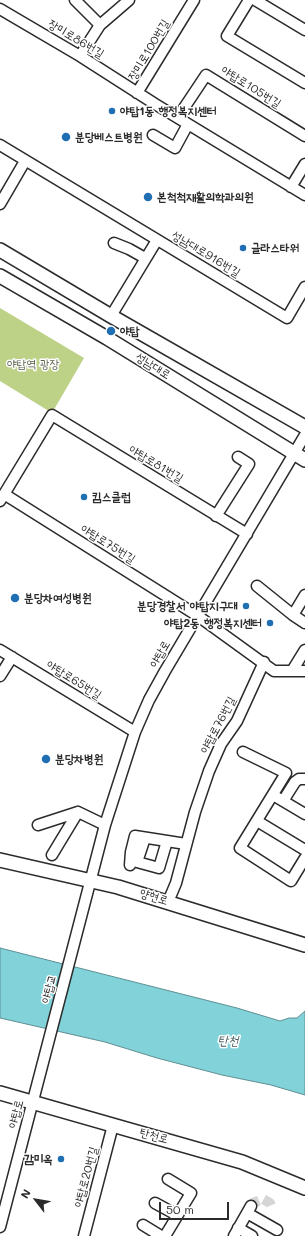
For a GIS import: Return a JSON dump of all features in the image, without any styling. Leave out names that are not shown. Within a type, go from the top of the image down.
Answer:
[{"type":"main road","name":"성남대로","points":[[0,250],[111,316],[305,427]]},
{"type":"main road","name":"성남대로","points":[[0,276],[107,338],[300,456]]},
{"type":"main road","name":"양현로","points":[[0,860],[118,887],[305,945]]},
{"type":"main road","name":"탄천로","points":[[0,1092],[113,1126],[170,1140],[242,1162],[305,1188]]},
{"type":"street","points":[[75,0],[100,25]]},
{"type":"street","points":[[80,56],[100,25],[129,0]]},
{"type":"street","name":"장미로100번길","points":[[137,93],[194,0]]},
{"type":"street","points":[[249,0],[227,36],[305,83]]},
{"type":"street","points":[[255,0],[305,30]]},
{"type":"street","name":"장미로86번길","points":[[0,9],[80,56],[137,93]]},
{"type":"street","name":"야탑로105번길","points":[[178,118],[206,75],[305,136]]},
{"type":"street","points":[[137,93],[305,195]]},
{"type":"street","points":[[153,135],[175,148],[188,124]]},
{"type":"street","points":[[0,146],[157,240]]},
{"type":"street","points":[[0,204],[25,161]]},
{"type":"street","points":[[291,187],[305,164]]},
{"type":"street","name":"성남대로916번길","points":[[111,316],[157,240],[287,318],[305,287]]},
{"type":"street","points":[[114,243],[145,258]]},
{"type":"street","name":"야탑로81번길","points":[[2,497],[52,415],[247,534]]},
{"type":"street","name":"야탑로","points":[[84,906],[105,825],[135,732],[159,683],[247,534],[300,456],[305,435]]},
{"type":"street","points":[[216,516],[249,464],[238,457]]},
{"type":"street","name":"야탑로75번길","points":[[2,497],[198,616]]},
{"type":"street","points":[[257,586],[305,623]]},
{"type":"street","points":[[293,615],[305,595]]},
{"type":"street","points":[[198,616],[264,662],[274,671],[305,671]]},
{"type":"street","name":"야탑로65번길","points":[[0,650],[135,732]]},
{"type":"street","points":[[292,671],[305,650]]},
{"type":"street","points":[[0,676],[12,657]]},
{"type":"street","name":"야탑로76번길","points":[[168,902],[176,883],[195,812],[209,771],[221,744],[237,721],[264,662]]},
{"type":"street","points":[[243,752],[286,773],[240,848],[291,881],[305,858]]},
{"type":"street","points":[[283,801],[295,782],[299,779],[305,779]]},
{"type":"street","points":[[272,795],[305,814]]},
{"type":"street","points":[[38,825],[78,812],[105,825]]},
{"type":"street","points":[[52,855],[78,812]]},
{"type":"street","points":[[257,821],[305,850]]},
{"type":"street","points":[[130,865],[131,852],[135,836],[186,844]]},
{"type":"street","points":[[145,838],[137,862],[159,868],[167,841]]},
{"type":"street","name":"야탑교","points":[[38,1078],[84,906]]},
{"type":"street","name":"야탑로","points":[[0,1227],[38,1078]]},
{"type":"street","name":"야탑로20번길","points":[[84,1236],[113,1126]]},
{"type":"street","points":[[165,1236],[191,1193],[168,1179]]},
{"type":"street","points":[[155,1203],[177,1216]]},
{"type":"street","points":[[252,1236],[236,1232],[249,1210],[277,1230]]},
{"type":"street","points":[[143,1225],[161,1236]]},
{"type":"green space","name":"야탑역 광장","points":[[0,308],[84,358],[52,413],[0,381]]},
{"type":"water","name":"탄천","points":[[0,948],[237,1008],[280,1021],[289,1018],[297,1018],[305,1011],[305,1095],[271,1085],[222,1075],[157,1058],[105,1042],[0,1018]]},
{"type":"tunnel","points":[[251,1206],[253,1203],[263,1199],[270,1203],[272,1208]]},
{"type":"place","name":"야탑1동 행정복지센터","points":[[112,111]]},
{"type":"place","name":"분당베스트병원","points":[[66,137]]},
{"type":"place","name":"본척척재활의학과의원","points":[[148,197]]},
{"type":"place","name":"글라스타워","points":[[243,248]]},
{"type":"place","name":"야탑","points":[[111,331]]},
{"type":"place","name":"킴스클럽","points":[[84,497]]},
{"type":"place","name":"분당차여성병원","points":[[15,598]]},
{"type":"place","name":"분당경찰서 야탑지구대","points":[[246,606]]},
{"type":"place","name":"야탑2동 행정복지센터","points":[[270,623]]},
{"type":"place","name":"분당차병원","points":[[46,759]]},
{"type":"place","name":"감미옥","points":[[61,1159]]}]
